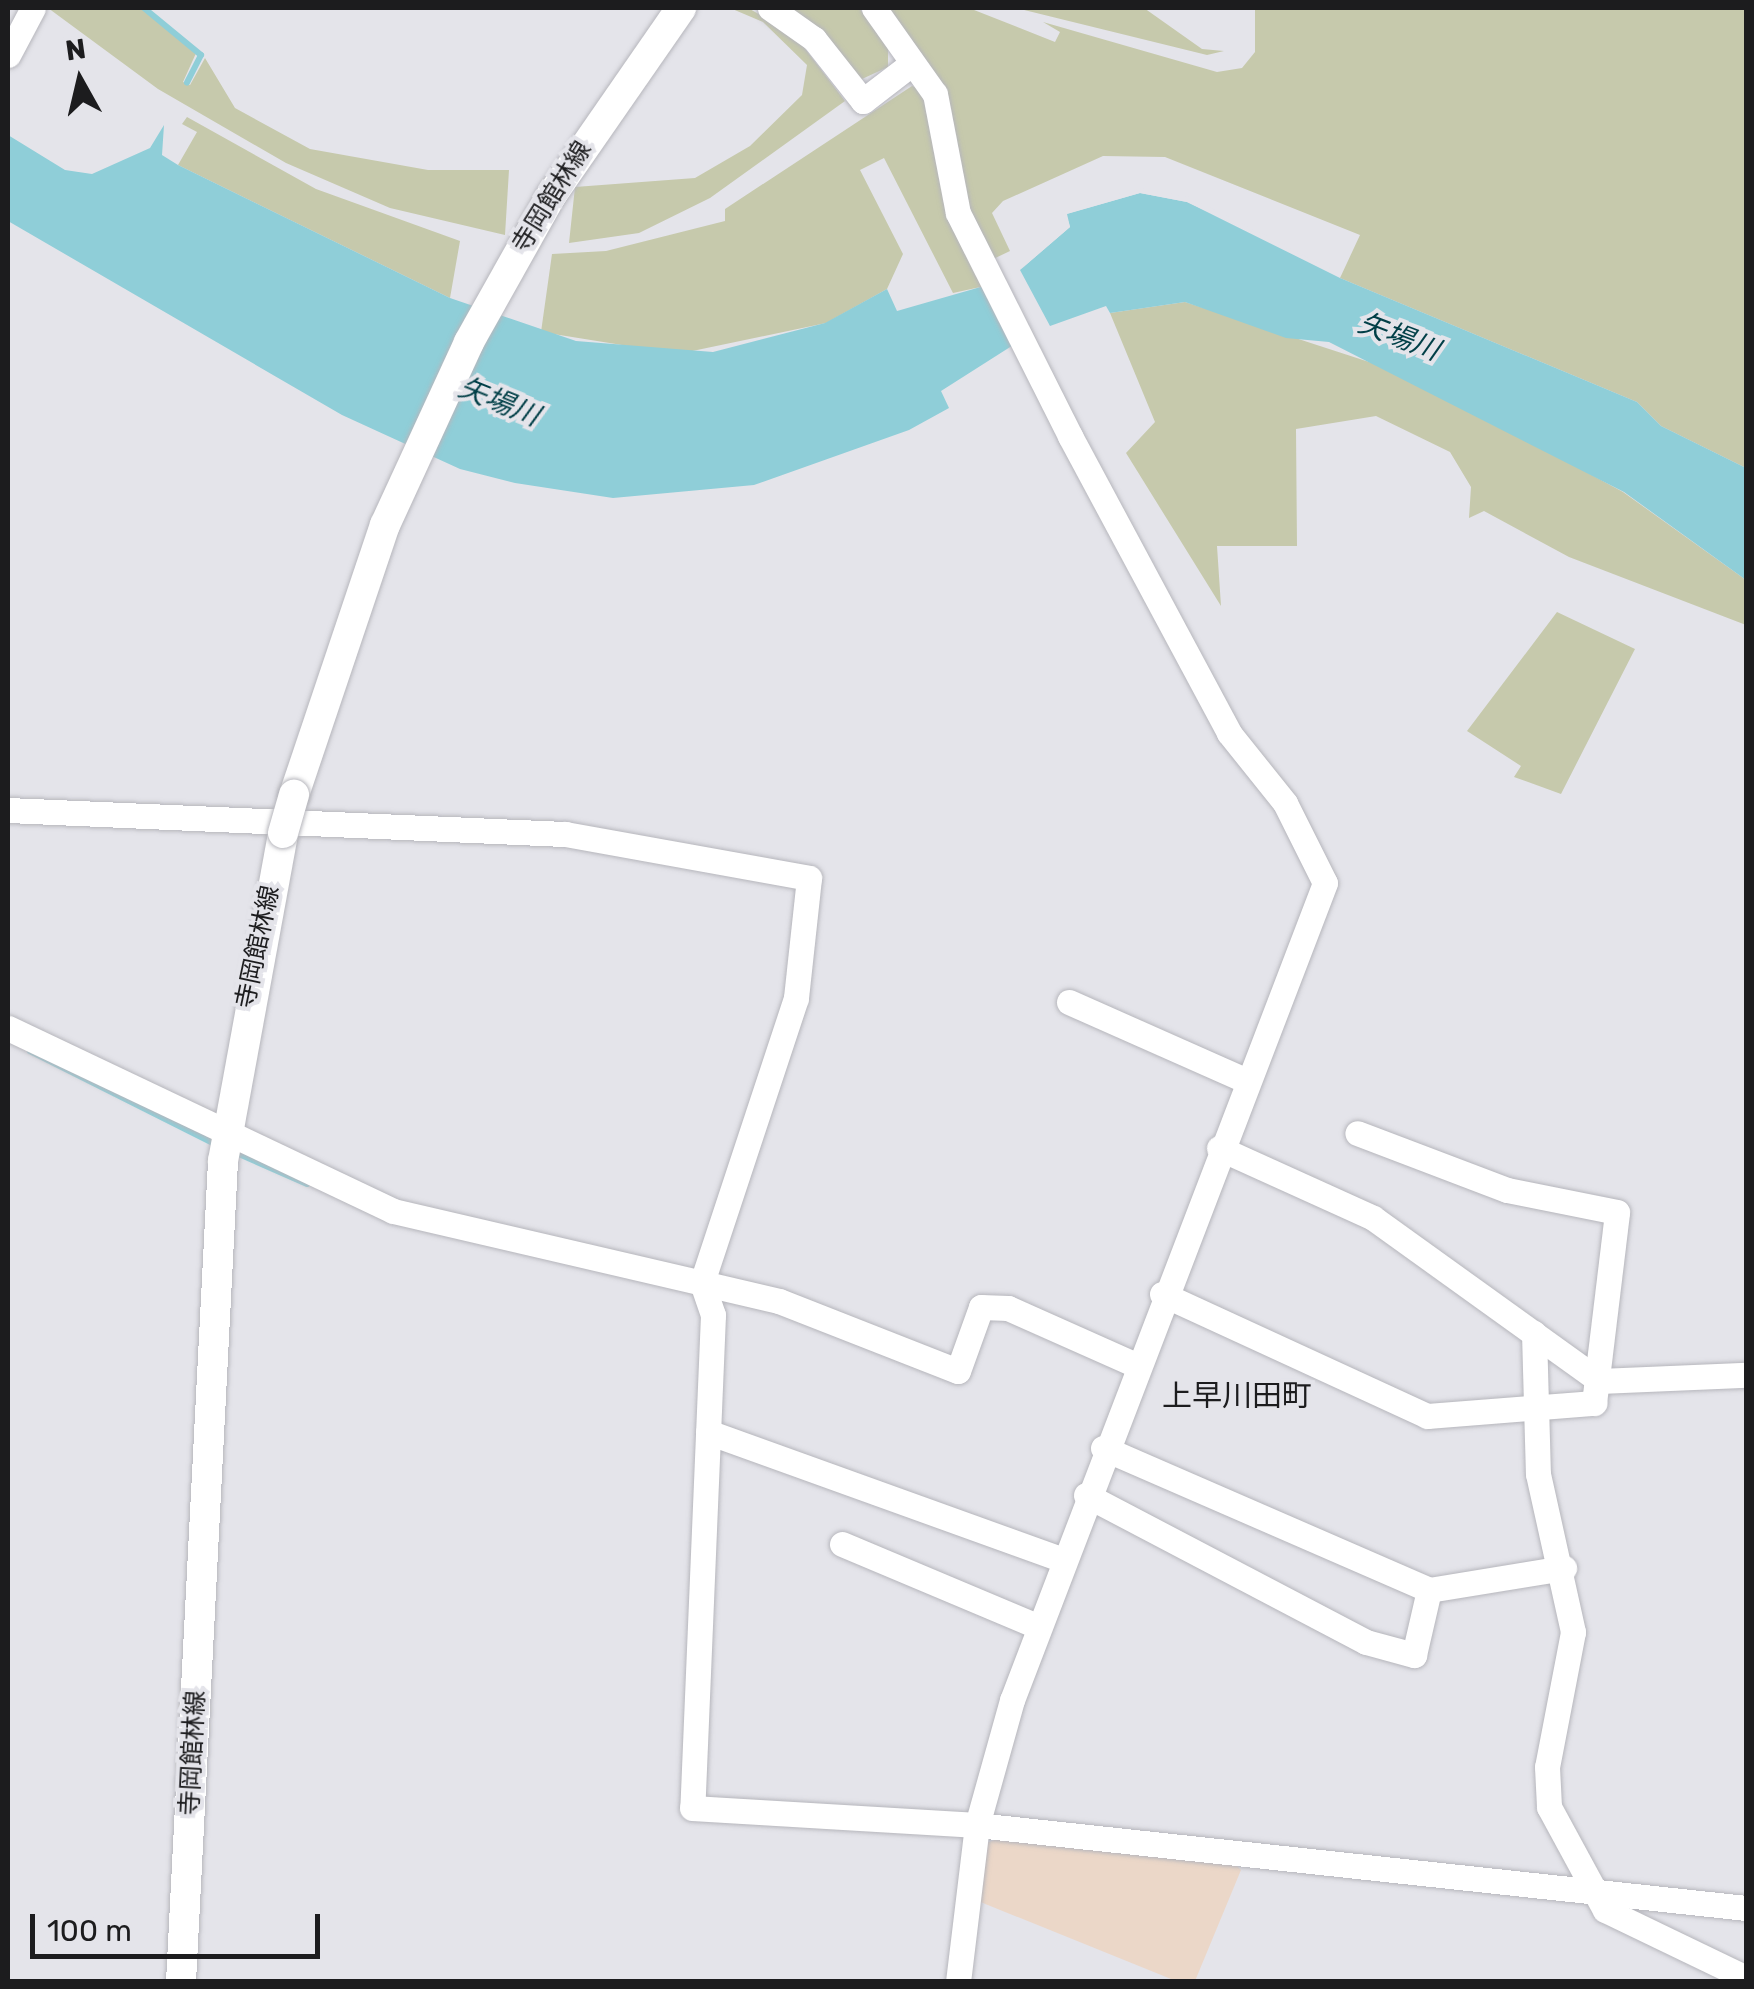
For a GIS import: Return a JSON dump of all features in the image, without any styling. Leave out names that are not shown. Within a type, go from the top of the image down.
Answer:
[{"type":"main road","name":"寺岡館林線","points":[[182,1982],[225,1136],[283,833],[384,525],[507,270],[535,222],[680,8]]},
{"type":"street","points":[[770,8],[814,39],[863,101],[910,64]]},
{"type":"street","points":[[874,8],[910,64],[935,94],[948,181],[988,274],[1023,342],[1230,733],[1324,870],[1322,910],[1219,1148],[1134,1364],[1039,1627],[977,1825],[958,1982]]},
{"type":"street","points":[[8,55],[30,15]]},
{"type":"street","points":[[8,810],[565,834],[809,878],[796,998],[702,1282],[713,1314],[692,1808],[977,1825],[1746,1908]]},
{"type":"street","points":[[1068,1002],[1248,1081]]},
{"type":"street","points":[[8,1028],[225,1136],[393,1211],[779,1301],[958,1371],[980,1306],[1008,1308],[1134,1364]]},
{"type":"street","points":[[1162,1294],[1427,1416],[1594,1403],[1600,1381],[1618,1212],[1507,1190],[1357,1132]]},
{"type":"street","points":[[1219,1148],[1373,1218],[1600,1381],[1746,1375]]},
{"type":"street","points":[[1534,1333],[1538,1474],[1564,1568],[1574,1632],[1547,1789],[1592,1891],[1622,1920],[1746,1978]]},
{"type":"street","points":[[708,1432],[1063,1560]]},
{"type":"street","points":[[1104,1448],[1429,1590],[1564,1568]]},
{"type":"street","points":[[1086,1495],[1366,1642],[1414,1655],[1429,1590]]},
{"type":"street","points":[[842,1544],[1039,1627]]},
{"type":"shaded area","points":[[997,1839],[1231,1860],[1241,1870],[1195,1981],[1176,1981],[978,1901],[987,1843]]},
{"type":"green space","points":[[48,8],[144,8],[197,51],[183,82],[190,85],[205,58],[235,108],[310,149],[428,170],[509,170],[505,235],[390,208],[286,163],[158,89]]},
{"type":"green space","points":[[730,8],[748,8],[793,33],[845,101],[710,198],[639,233],[569,243],[575,187],[695,178],[750,146],[802,95],[807,65],[763,22]]},
{"type":"green space","points":[[792,8],[859,8],[888,46],[888,67],[862,79]]},
{"type":"green space","points":[[883,8],[969,8],[1055,42],[1060,32],[1043,22],[1217,72],[1242,68],[1255,52],[1255,8],[1746,8],[1746,468],[1661,426],[1637,402],[1340,278],[1360,235],[1165,157],[1103,156],[1003,201],[992,213],[1010,251],[987,262],[962,200],[941,83]]},
{"type":"green space","points":[[1016,8],[1144,8],[1202,49],[1224,51],[1207,55]]},
{"type":"green space","points":[[912,86],[922,90],[985,286],[953,293],[884,158],[860,170],[903,254],[887,289],[826,323],[678,354],[541,332],[552,254],[606,251],[725,221],[725,209]]},
{"type":"green space","points":[[187,117],[316,189],[460,241],[450,298],[178,165],[197,132],[182,124]]},
{"type":"green space","points":[[1185,302],[1406,374],[1623,492],[1746,580],[1746,625],[1569,557],[1484,511],[1469,518],[1471,487],[1450,452],[1376,416],[1296,429],[1297,546],[1217,546],[1221,606],[1126,453],[1155,422],[1110,313]]},
{"type":"green space","points":[[1557,612],[1635,649],[1561,794],[1514,777],[1521,766],[1467,731]]},
{"type":"water","name":"矢場川","points":[[164,125],[162,155],[178,165],[450,298],[576,341],[713,352],[825,323],[887,289],[897,311],[984,286],[1026,337],[941,391],[949,408],[909,430],[754,485],[613,498],[515,483],[460,469],[342,415],[8,221],[8,135],[65,170],[92,174],[150,148]]},
{"type":"water","name":"矢場川","points":[[1140,193],[1187,202],[1340,278],[1637,402],[1661,426],[1746,468],[1746,580],[1624,492],[1329,342],[1286,338],[1185,302],[1110,313],[1106,306],[1050,326],[1020,270],[1070,227],[1066,214]]},
{"type":"pier","points":[[1140,188],[1189,197],[1342,274],[1187,202],[1140,193],[1067,214],[1070,227],[1020,270],[1065,225],[1064,210]]},
{"type":"waterway","points":[[144,8],[201,55],[187,83]]},
{"type":"waterway","points":[[30,1051],[215,1144]]},
{"type":"waterway","points":[[232,1151],[307,1184]]},
{"type":"district","name":"上早川田町","points":[[1237,1396]]}]
